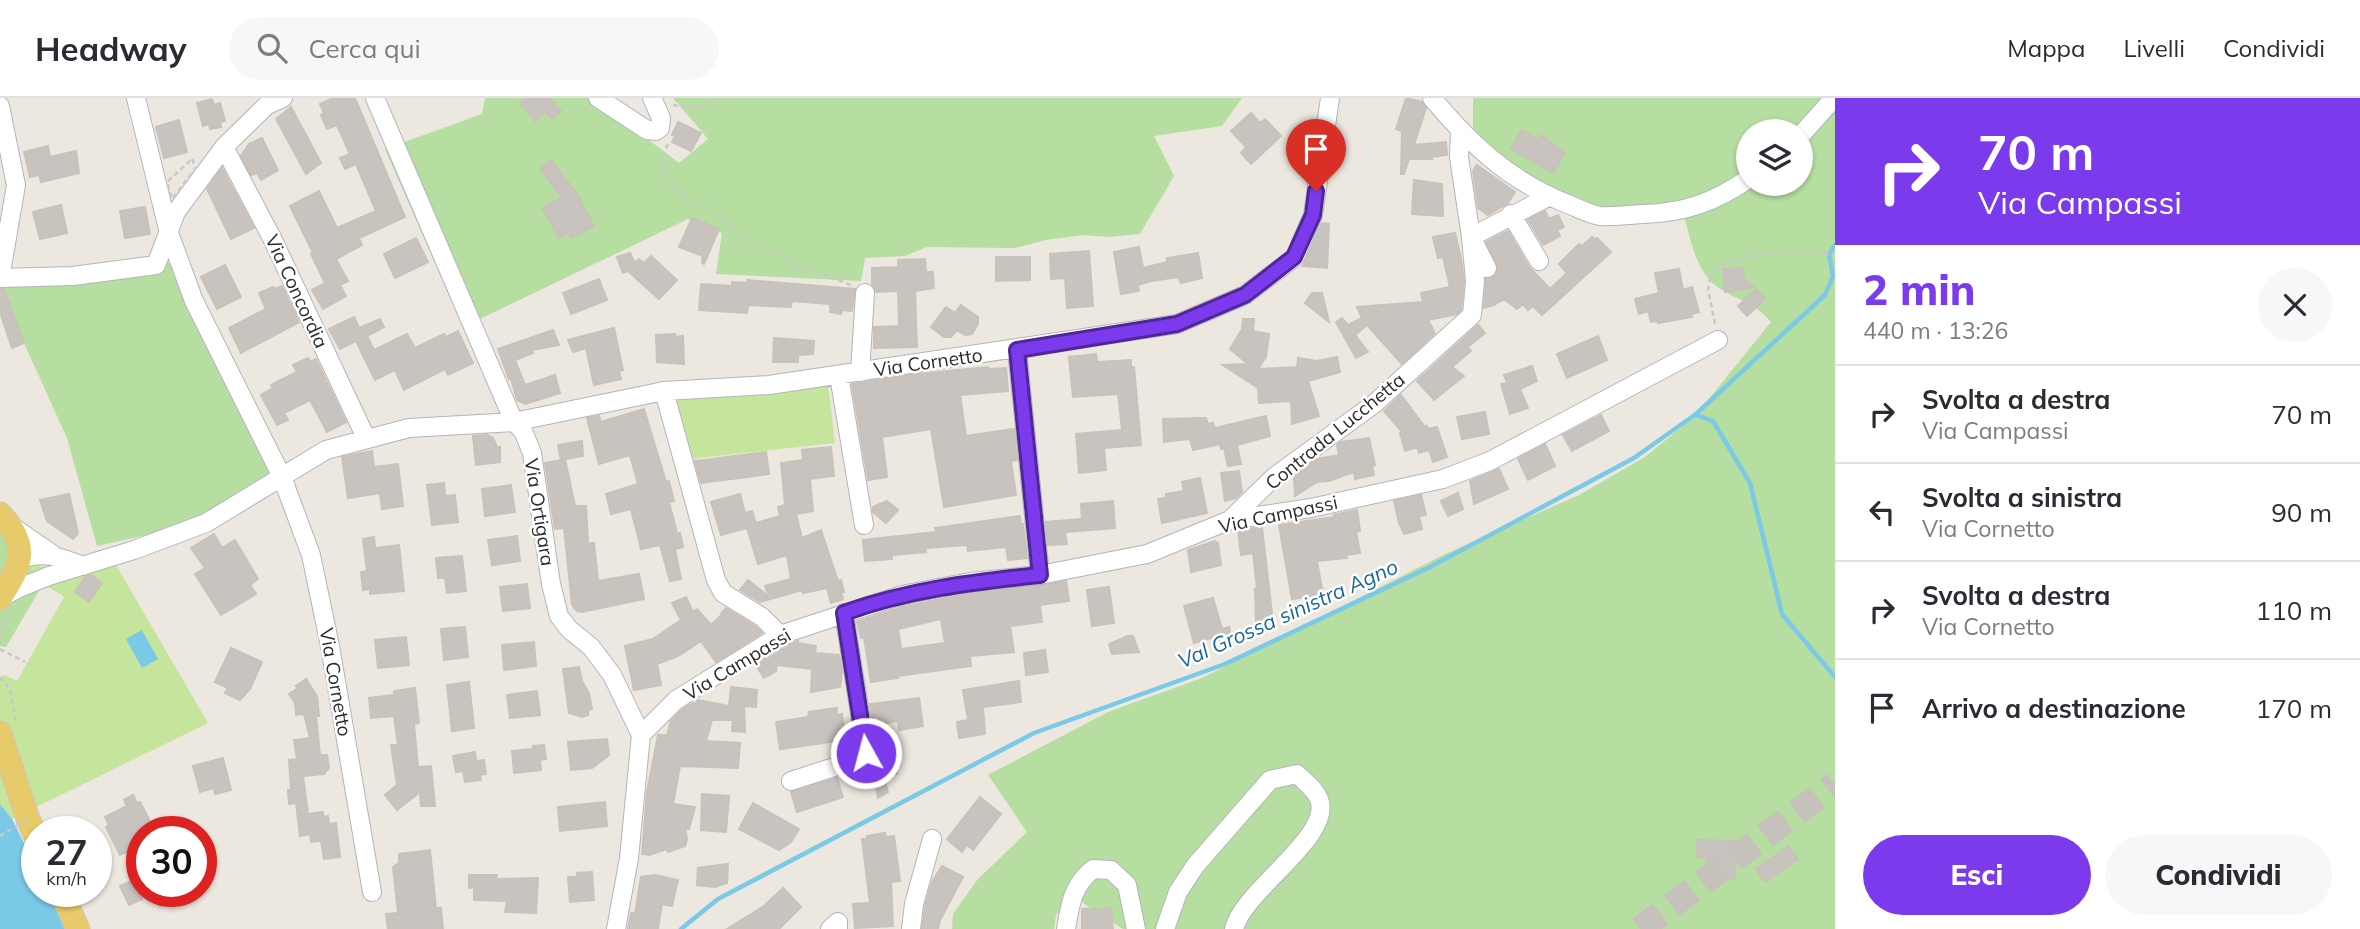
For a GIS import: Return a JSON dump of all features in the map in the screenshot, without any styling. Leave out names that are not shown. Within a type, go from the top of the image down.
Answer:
[{"type":"main road","points":[[2,603],[19,560],[19,540],[5,520]]},
{"type":"main road","points":[[8,730],[29,816]]},
{"type":"main road","points":[[0,790],[13,801],[23,816]]},
{"type":"main road","points":[[68,907],[78,929]]},
{"type":"street","name":"Via Cornetto","points":[[136,98],[169,233],[194,301],[282,477],[314,568],[372,892]]},
{"type":"street","points":[[0,106],[16,185],[0,278],[73,276],[156,264],[176,212],[224,147],[267,105],[283,98]]},
{"type":"street","name":"Via Ortigara","points":[[375,98],[514,422],[523,431],[532,453],[551,584],[559,616],[569,629],[591,647],[612,675],[641,735]]},
{"type":"street","points":[[598,98],[647,131],[660,128],[661,118],[652,98]]},
{"type":"street","name":"Via Cornetto","points":[[2,603],[19,588],[206,523],[327,450],[366,438],[409,428],[514,422],[664,391],[769,385],[839,376],[1177,324],[1245,295],[1294,257],[1313,215],[1330,98]]},
{"type":"street","points":[[1432,98],[1460,132],[1488,158],[1548,197],[1598,216],[1666,214],[1726,195],[1736,188]]},
{"type":"street","points":[[1813,122],[1834,98]]},
{"type":"street","points":[[1460,132],[1459,156],[1471,237],[1487,268]]},
{"type":"street","name":"Via Concordia","points":[[224,147],[273,240],[366,438]]},
{"type":"street","points":[[1471,237],[1548,197]]},
{"type":"street","points":[[1511,214],[1539,261]]},
{"type":"street","name":"Contrada Lucchetta","points":[[1230,520],[1274,477],[1374,404],[1472,315],[1475,289],[1471,237]]},
{"type":"street","points":[[860,372],[864,293]]},
{"type":"street","name":"Via Campassi","points":[[641,735],[676,700],[780,635],[915,593],[970,582],[1040,575],[1147,554],[1230,520],[1311,508],[1443,479],[1490,461],[1718,340]]},
{"type":"street","points":[[1017,350],[1040,575]]},
{"type":"street","points":[[839,376],[864,524]]},
{"type":"street","points":[[664,391],[716,580],[723,593],[762,617],[780,635]]},
{"type":"street","points":[[5,520],[52,554],[83,566]]},
{"type":"street","points":[[19,560],[31,555],[52,554]]},
{"type":"street","points":[[791,780],[865,757],[844,613]]},
{"type":"street","points":[[616,929],[629,858],[641,735]]},
{"type":"street","points":[[1165,929],[1178,892],[1195,866],[1270,780],[1297,775],[1312,788],[1320,801],[1318,819],[1307,842],[1251,899],[1236,921],[1234,929]]},
{"type":"street","points":[[911,929],[914,904],[932,839]]},
{"type":"street","points":[[1066,929],[1071,897],[1082,878],[1093,869],[1111,870],[1127,885],[1136,929]]},
{"type":"street","points":[[831,929],[838,922],[838,929]]},
{"type":"path","points":[[666,98],[672,105],[698,109],[716,98]]},
{"type":"path","points":[[725,98],[736,98]]},
{"type":"path","points":[[667,136],[668,146],[662,158],[669,179],[688,199],[703,204],[748,240],[776,251],[785,261],[836,278],[864,293]]},
{"type":"path","points":[[1718,340],[1708,289],[1712,271],[1745,257],[1765,254],[1803,252],[1835,256]]},
{"type":"path","points":[[0,635],[10,615],[2,603]]},
{"type":"path","points":[[0,649],[25,662]]},
{"type":"path","points":[[0,677],[9,689],[8,730]]},
{"type":"path","points":[[0,836],[21,831]]},
{"type":"green space","points":[[485,98],[594,98],[679,163],[708,139],[673,98],[1242,98],[1222,126],[1154,136],[1174,176],[1140,234],[1109,237],[1082,235],[1015,248],[927,247],[905,256],[865,258],[861,281],[716,274],[722,233],[688,219],[463,327],[385,149],[482,114]]},
{"type":"green space","points":[[1473,98],[1835,98],[1835,929],[1123,929],[1074,897],[1056,915],[1054,929],[952,929],[953,914],[978,879],[1027,832],[988,775],[1108,712],[1202,678],[1445,554],[1579,495],[1645,457],[1695,416],[1771,322],[1752,305],[1724,291],[1709,279],[1694,252],[1683,212],[1587,210],[1494,156],[1473,128]]},
{"type":"green space","points":[[182,261],[275,445],[290,469],[191,525],[97,546],[67,438],[24,343],[3,284]]},
{"type":"green space","points":[[827,374],[835,443],[681,460],[660,393]]},
{"type":"green space","points":[[0,514],[23,564],[64,596],[43,584],[6,647],[0,646]]},
{"type":"green space","points":[[23,564],[88,572],[116,565],[208,723],[12,819],[0,804],[0,677],[5,675],[17,681],[64,597]]},
{"type":"water","points":[[142,630],[158,659],[142,668],[126,639]]},
{"type":"water","points":[[0,804],[21,837],[21,907],[55,907],[67,929],[0,929]]},
{"type":"building","points":[[333,98],[355,98],[405,217],[359,238],[362,245],[336,259],[348,281],[340,285],[346,296],[323,309],[312,290],[325,283],[290,206],[319,191],[337,228],[376,211],[356,164],[345,169],[340,158],[350,154],[337,125],[327,129],[321,115],[324,113],[320,104]]},
{"type":"building","points":[[526,98],[549,98],[561,111],[552,119],[545,111],[535,121],[520,103]]},
{"type":"building","points":[[1406,98],[1422,102],[1426,108],[1414,145],[1446,142],[1447,155],[1431,157],[1432,159],[1409,159],[1404,174],[1401,174],[1402,131],[1396,129]]},
{"type":"building","points":[[212,99],[214,105],[220,103],[225,121],[220,122],[221,127],[210,129],[209,124],[203,126],[197,103]]},
{"type":"building","points":[[291,107],[321,163],[306,174],[276,119]]},
{"type":"building","points":[[1251,113],[1260,123],[1265,119],[1281,136],[1251,164],[1241,153],[1246,147],[1231,131]]},
{"type":"building","points":[[179,120],[187,152],[164,158],[156,127]]},
{"type":"building","points":[[678,122],[701,133],[691,151],[672,142]]},
{"type":"building","points":[[1522,130],[1538,140],[1541,135],[1565,153],[1553,173],[1511,149]]},
{"type":"building","points":[[262,138],[278,170],[261,180],[257,173],[251,175],[241,156],[249,144]]},
{"type":"building","points":[[48,146],[50,157],[76,151],[79,173],[41,182],[39,175],[30,177],[24,152]]},
{"type":"building","points":[[551,160],[577,194],[594,226],[571,238],[569,233],[559,238],[542,208],[562,198],[540,169]]},
{"type":"building","points":[[1477,165],[1515,192],[1508,203],[1488,215],[1478,208],[1473,171]]},
{"type":"building","points":[[222,168],[254,228],[231,239],[207,189]]},
{"type":"building","points":[[1414,180],[1442,184],[1443,216],[1412,214]]},
{"type":"building","points":[[61,205],[67,233],[40,239],[33,212]]},
{"type":"building","points":[[145,207],[150,234],[125,238],[120,211]]},
{"type":"building","points":[[1545,211],[1549,219],[1558,215],[1564,227],[1557,230],[1560,236],[1543,245],[1528,220]]},
{"type":"building","points":[[692,218],[719,229],[704,264],[703,252],[700,255],[679,247]]},
{"type":"building","points":[[1322,223],[1329,224],[1327,268],[1303,266]]},
{"type":"building","points":[[1508,231],[1529,267],[1550,289],[1567,273],[1559,264],[1579,244],[1582,246],[1592,237],[1597,238],[1611,252],[1542,315],[1533,306],[1528,310],[1523,304],[1517,309],[1504,299],[1484,308],[1486,279],[1496,275],[1498,268],[1486,242]]},
{"type":"building","points":[[1455,233],[1464,281],[1461,310],[1457,314],[1428,320],[1435,333],[1402,364],[1367,325],[1355,335],[1368,352],[1356,358],[1336,322],[1342,318],[1348,325],[1362,318],[1357,307],[1423,302],[1421,293],[1450,287],[1443,257],[1438,258],[1433,237]]},
{"type":"building","points":[[416,238],[428,262],[395,278],[384,254]]},
{"type":"building","points":[[1139,247],[1143,268],[1167,262],[1167,258],[1198,253],[1202,278],[1181,283],[1178,277],[1151,281],[1138,285],[1139,291],[1121,294],[1114,252]]},
{"type":"building","points":[[1089,251],[1093,306],[1067,308],[1065,278],[1051,279],[1050,254]]},
{"type":"building","points":[[630,253],[635,263],[639,259],[644,263],[651,256],[677,280],[659,299],[628,271],[623,273],[617,257]]},
{"type":"building","points":[[996,257],[1030,257],[1030,280],[996,281]]},
{"type":"building","points":[[925,259],[926,272],[933,272],[934,288],[915,291],[917,347],[874,348],[874,327],[899,326],[898,291],[876,292],[872,285],[872,268],[898,267],[898,260]]},
{"type":"building","points":[[225,265],[241,297],[217,309],[201,277]]},
{"type":"building","points":[[1743,268],[1744,278],[1754,287],[1725,292],[1723,269]]},
{"type":"building","points":[[1679,269],[1683,290],[1692,287],[1699,312],[1691,314],[1692,317],[1658,323],[1651,322],[1648,311],[1639,314],[1635,299],[1659,293],[1655,273]]},
{"type":"building","points":[[599,279],[607,300],[571,314],[563,293]]},
{"type":"building","points":[[747,280],[855,289],[852,311],[842,310],[841,314],[830,312],[830,304],[792,301],[791,307],[748,305],[747,313],[699,310],[701,284],[732,286],[732,282],[747,283]]},
{"type":"building","points":[[282,286],[299,322],[241,353],[229,328],[266,309],[259,293]]},
{"type":"building","points":[[0,289],[4,289],[24,343],[12,348],[0,312]]},
{"type":"building","points":[[1756,289],[1765,299],[1747,316],[1738,306]]},
{"type":"building","points":[[1312,293],[1322,293],[1329,322],[1305,303]]},
{"type":"building","points":[[961,305],[978,317],[978,324],[972,334],[965,335],[957,330],[951,337],[944,337],[931,327],[946,307],[955,313]]},
{"type":"building","points":[[354,317],[359,328],[380,319],[384,327],[367,336],[374,350],[407,334],[415,348],[444,334],[446,337],[458,331],[473,363],[448,375],[445,369],[404,390],[395,370],[375,380],[356,341],[340,349],[329,329]]},
{"type":"building","points":[[1243,319],[1254,319],[1253,331],[1269,334],[1266,357],[1258,369],[1297,367],[1298,358],[1317,361],[1337,357],[1340,372],[1308,381],[1319,416],[1292,424],[1291,401],[1259,403],[1258,388],[1223,365],[1248,364],[1230,349],[1242,329]]},
{"type":"building","points":[[1478,325],[1485,333],[1468,347],[1471,351],[1452,367],[1464,376],[1434,400],[1417,381]]},
{"type":"building","points":[[614,328],[623,370],[619,371],[621,379],[594,385],[586,348],[573,352],[568,340]]},
{"type":"building","points":[[553,330],[559,345],[532,350],[533,353],[515,360],[525,385],[555,375],[560,393],[525,404],[517,400],[498,349]]},
{"type":"building","points":[[675,334],[675,337],[683,336],[684,364],[657,362],[656,335]]},
{"type":"building","points":[[1598,336],[1607,360],[1567,378],[1557,354]]},
{"type":"building","points":[[774,338],[814,341],[813,354],[798,355],[798,362],[773,362]]},
{"type":"building","points":[[1096,354],[1097,362],[1131,360],[1131,368],[1134,367],[1141,445],[1104,448],[1106,470],[1079,473],[1076,434],[1122,430],[1118,394],[1073,397],[1069,357]]},
{"type":"building","points":[[308,358],[310,362],[316,359],[346,422],[327,432],[310,400],[284,413],[288,420],[277,425],[261,395],[273,388],[271,385],[297,372],[293,365]]},
{"type":"building","points":[[1532,366],[1537,381],[1520,389],[1528,408],[1510,414],[1501,384],[1507,383],[1504,375]]},
{"type":"building","points":[[988,367],[1006,368],[1008,391],[960,395],[966,436],[1014,429],[1017,460],[1011,461],[1016,495],[944,507],[931,429],[882,437],[887,477],[868,480],[852,384]]},
{"type":"building","points":[[1401,395],[1425,427],[1437,427],[1447,457],[1433,462],[1429,450],[1419,453],[1417,447],[1405,451],[1400,433],[1402,432],[1384,411]]},
{"type":"building","points":[[644,409],[674,501],[669,502],[683,547],[675,549],[681,579],[670,581],[660,545],[641,549],[631,509],[611,514],[606,494],[638,484],[630,455],[599,464],[587,418],[599,416],[601,422]]},
{"type":"building","points":[[1485,412],[1489,434],[1462,439],[1457,417]]},
{"type":"building","points":[[1601,415],[1609,431],[1572,451],[1563,435]]},
{"type":"building","points":[[1266,416],[1270,436],[1237,445],[1241,464],[1228,466],[1224,448],[1221,449],[1220,444],[1193,450],[1190,439],[1164,442],[1163,419],[1206,418],[1208,424],[1213,423],[1215,428]]},
{"type":"building","points":[[487,435],[500,447],[500,462],[476,465],[473,436]]},
{"type":"building","points":[[1369,438],[1375,465],[1372,466],[1374,475],[1355,479],[1354,472],[1329,481],[1317,482],[1295,496],[1294,476],[1317,459],[1339,455],[1337,445],[1341,442]]},
{"type":"building","points":[[582,441],[583,456],[565,459],[575,506],[586,506],[588,544],[594,543],[598,581],[639,574],[644,599],[582,612],[572,605],[564,528],[555,529],[545,463],[561,460],[558,445]]},
{"type":"building","points":[[1545,444],[1555,466],[1528,480],[1518,459]]},
{"type":"building","points":[[831,447],[834,476],[810,479],[813,511],[796,514],[802,538],[821,530],[838,581],[841,580],[843,599],[831,603],[827,588],[803,593],[802,590],[760,602],[740,590],[748,580],[769,597],[765,586],[791,579],[787,555],[758,564],[747,528],[721,535],[711,502],[740,494],[745,513],[752,511],[756,523],[780,516],[778,507],[785,505],[781,463],[803,460],[802,450]]},
{"type":"building","points":[[372,451],[374,467],[398,464],[403,506],[382,509],[380,493],[348,498],[342,457]]},
{"type":"building","points":[[766,452],[769,474],[701,483],[695,461]]},
{"type":"building","points":[[1499,469],[1508,489],[1474,504],[1470,481]]},
{"type":"building","points":[[1239,471],[1242,492],[1236,498],[1225,501],[1221,473]]},
{"type":"building","points":[[1200,478],[1207,513],[1162,523],[1158,499],[1166,498],[1166,494],[1184,491],[1182,482]]},
{"type":"building","points":[[444,483],[445,496],[455,495],[458,522],[432,525],[427,485]]},
{"type":"building","points":[[511,485],[515,512],[485,516],[482,489]]},
{"type":"building","points":[[1458,493],[1463,509],[1448,516],[1441,501]]},
{"type":"building","points":[[69,494],[78,533],[73,539],[47,521],[40,500]]},
{"type":"building","points":[[1421,495],[1426,515],[1419,516],[1422,529],[1404,534],[1394,501]]},
{"type":"building","points":[[887,501],[898,510],[886,523],[873,512],[873,507]]},
{"type":"building","points":[[1113,501],[1115,528],[1065,532],[1067,544],[1048,545],[1046,522],[1082,519],[1081,504]]},
{"type":"building","points":[[1357,510],[1360,531],[1356,532],[1360,553],[1346,555],[1347,558],[1317,561],[1323,594],[1292,599],[1279,525],[1335,517],[1334,515]]},
{"type":"building","points":[[1020,516],[1027,558],[1008,560],[1006,547],[968,551],[967,545],[925,548],[926,552],[865,561],[863,540],[936,532],[935,528]]},
{"type":"building","points":[[1262,527],[1273,622],[1256,624],[1257,589],[1253,553],[1241,555],[1238,530]]},
{"type":"building","points":[[214,534],[222,548],[235,540],[258,579],[250,585],[256,594],[221,615],[195,574],[205,568],[191,548]]},
{"type":"building","points":[[517,536],[520,561],[492,565],[488,540]]},
{"type":"building","points":[[374,537],[375,548],[399,545],[404,591],[370,594],[370,589],[363,590],[361,572],[367,571],[363,539]]},
{"type":"building","points":[[1215,541],[1218,543],[1221,565],[1191,572],[1188,550]]},
{"type":"building","points":[[462,556],[466,591],[447,593],[445,578],[438,578],[436,558]]},
{"type":"building","points":[[91,575],[102,583],[89,602],[75,592],[85,577]]},
{"type":"building","points":[[1066,581],[1069,601],[1040,605],[1042,622],[1010,626],[1014,652],[970,656],[971,666],[871,682],[864,637],[861,638],[857,622],[905,606],[972,593]],"holes":[[[941,619],[945,643],[901,649],[898,629]]]},
{"type":"building","points":[[527,584],[530,608],[503,611],[500,587]]},
{"type":"building","points":[[1109,587],[1114,623],[1092,626],[1087,590]]},
{"type":"building","points":[[686,597],[693,612],[697,609],[711,625],[726,608],[762,633],[716,662],[701,641],[678,656],[657,664],[661,685],[634,690],[625,646],[653,639],[681,620],[672,603]]},
{"type":"building","points":[[1213,598],[1222,629],[1229,627],[1232,642],[1216,649],[1211,638],[1194,643],[1184,606]]},
{"type":"building","points":[[465,627],[468,657],[444,660],[441,629]]},
{"type":"building","points":[[1133,636],[1139,652],[1112,654],[1109,644]]},
{"type":"building","points":[[406,637],[409,665],[378,668],[375,640]]},
{"type":"building","points":[[798,641],[816,646],[815,653],[839,655],[842,670],[840,687],[811,692],[812,669],[777,665],[776,671],[764,678],[755,664],[785,645]]},
{"type":"building","points":[[534,642],[536,666],[504,670],[502,645]]},
{"type":"building","points":[[231,648],[262,662],[250,689],[240,700],[225,693],[228,688],[215,682]]},
{"type":"building","points":[[1045,650],[1048,672],[1026,675],[1024,653]]},
{"type":"building","points":[[579,667],[592,709],[588,710],[588,715],[582,717],[569,713],[563,669]]},
{"type":"building","points":[[306,679],[317,696],[320,755],[327,755],[329,768],[324,774],[303,776],[308,814],[323,812],[323,817],[328,816],[329,824],[336,823],[340,857],[324,859],[321,841],[311,842],[310,834],[300,836],[296,803],[289,804],[289,760],[297,759],[294,740],[310,738],[304,714],[296,715],[295,703],[289,694]]},
{"type":"building","points":[[1019,681],[1021,702],[983,707],[985,734],[959,738],[957,722],[968,720],[963,690]]},
{"type":"building","points":[[469,682],[474,728],[452,731],[447,685]]},
{"type":"building","points":[[731,687],[757,690],[756,707],[744,706],[745,732],[732,731],[733,720],[712,720],[706,741],[740,743],[738,768],[680,766],[673,804],[695,807],[689,829],[685,829],[685,846],[668,852],[667,849],[649,855],[642,854],[647,792],[658,735],[667,735],[671,721],[683,709],[698,700],[729,706]]},
{"type":"building","points":[[415,688],[419,723],[414,724],[418,767],[431,766],[435,806],[421,806],[420,792],[397,810],[385,795],[397,785],[391,745],[398,745],[394,716],[371,718],[369,698],[394,695],[394,691]]},
{"type":"building","points":[[537,691],[540,715],[510,718],[507,695]]},
{"type":"building","points":[[919,698],[923,726],[899,730],[898,721],[873,725],[870,704]]},
{"type":"building","points":[[837,708],[836,715],[842,714],[845,740],[780,749],[776,722],[808,717],[809,712]]},
{"type":"building","points":[[607,739],[609,755],[592,768],[571,770],[568,742]]},
{"type":"building","points":[[544,745],[546,759],[540,760],[541,770],[514,773],[512,751]]},
{"type":"building","points":[[475,752],[476,761],[484,760],[486,774],[480,775],[481,780],[465,782],[463,771],[456,772],[453,756]]},
{"type":"building","points":[[895,754],[897,774],[883,775],[888,792],[878,798],[872,766],[876,755]]},
{"type":"building","points":[[223,758],[231,790],[215,794],[214,788],[200,792],[193,766]]},
{"type":"building","points":[[837,778],[843,797],[797,812],[791,792]]},
{"type":"building","points":[[702,794],[729,796],[726,832],[701,830]]},
{"type":"building","points":[[133,795],[147,816],[126,816],[126,852],[120,855],[112,839],[112,816],[107,816],[127,806],[124,800]]},
{"type":"building","points":[[980,797],[1001,814],[973,850],[967,845],[962,852],[947,839]]},
{"type":"building","points":[[605,802],[607,826],[560,831],[558,807]]},
{"type":"building","points":[[753,803],[799,829],[791,842],[779,850],[739,829]]},
{"type":"building","points":[[885,833],[886,837],[894,836],[900,881],[891,882],[893,926],[855,928],[853,904],[870,903],[862,839]]},
{"type":"building","points":[[1697,840],[1736,841],[1735,879],[1706,879],[1706,857],[1697,857]]},
{"type":"building","points":[[1789,846],[1798,859],[1765,882],[1756,869]]},
{"type":"building","points":[[430,850],[436,908],[441,908],[443,929],[388,929],[386,914],[398,913],[393,867],[399,863],[399,854]]},
{"type":"building","points":[[728,864],[727,883],[715,887],[697,885],[698,868]]},
{"type":"building","points":[[942,866],[963,877],[938,929],[922,929],[932,882]]},
{"type":"building","points":[[592,872],[594,900],[570,902],[568,877]]},
{"type":"building","points":[[469,875],[497,875],[496,879],[538,878],[536,913],[505,912],[507,901],[474,900],[474,887],[469,888]]},
{"type":"building","points":[[655,875],[678,880],[672,906],[662,904],[658,929],[628,929],[631,913],[635,914],[641,877]]},
{"type":"building","points":[[126,883],[126,899],[120,886]]},
{"type":"building","points":[[783,888],[801,907],[779,929],[727,929],[764,906]]},
{"type":"building","points":[[1111,908],[1113,929],[1082,929],[1082,909]]},
{"type":"waterway","name":"Val Grossa sinistra Agno","points":[[681,929],[718,899],[1034,733],[1225,664],[1430,567],[1634,458],[1696,414],[1825,295],[1833,276],[1829,254],[1835,245]]},
{"type":"waterway","points":[[1696,415],[1713,421],[1750,483],[1782,614],[1835,677]]},
{"type":"tunnel","points":[[1640,929],[1835,784]]},
{"type":"route","points":[[866,753],[844,613],[902,595],[970,582],[1040,575],[1017,350],[1177,324],[1245,295],[1294,257],[1313,215],[1316,191]]}]
